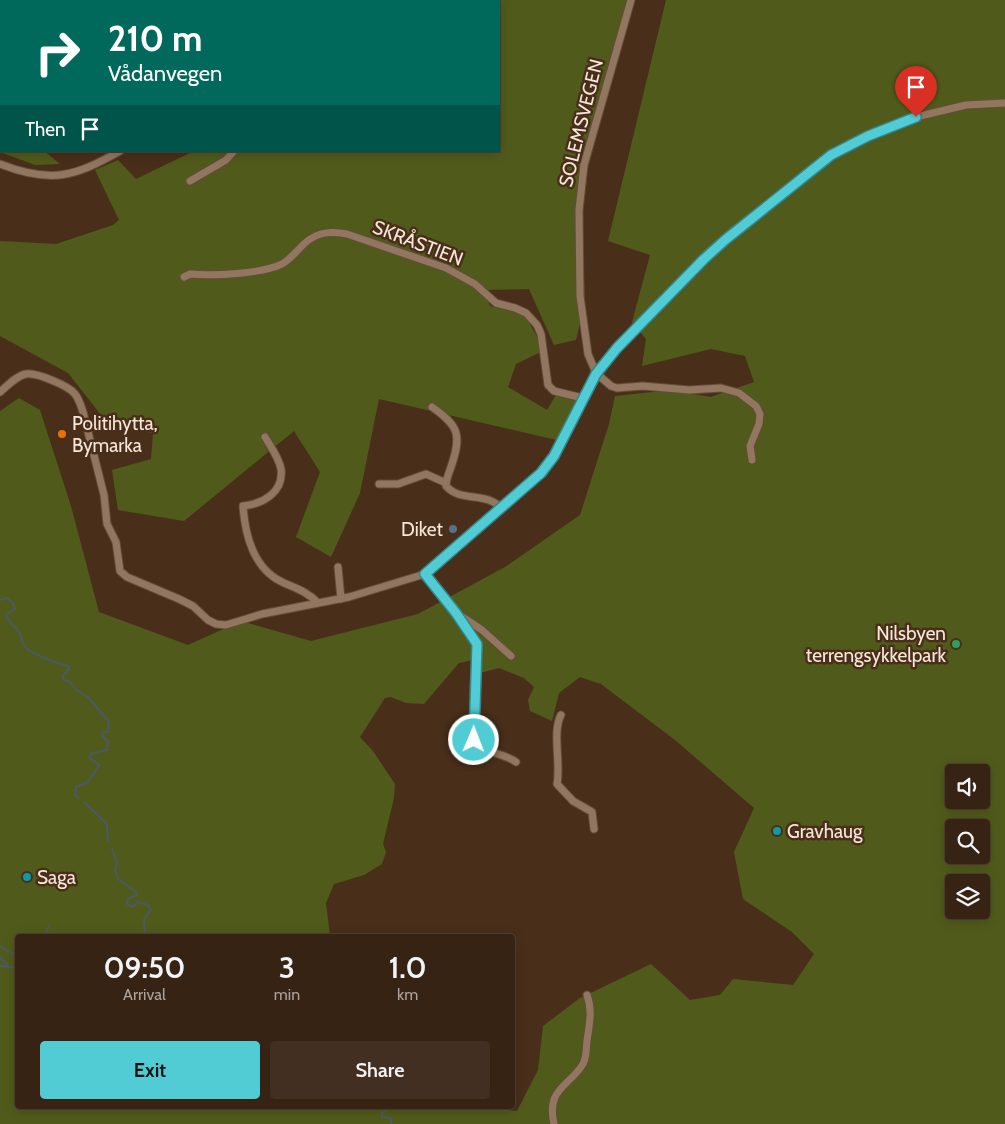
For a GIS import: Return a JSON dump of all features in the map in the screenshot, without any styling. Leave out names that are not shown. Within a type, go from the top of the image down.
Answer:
[{"type":"street","name":"SOLEMSVEGEN","points":[[596,374],[588,354],[580,296],[578,226],[580,192],[584,165],[631,0]]},
{"type":"street","points":[[0,392],[20,376],[27,374],[53,381],[72,391],[78,399],[104,495],[106,519],[116,542],[120,571],[127,577],[193,606],[216,624],[226,625],[262,614],[341,599],[425,574],[530,484],[548,465],[596,374],[617,348],[718,246],[831,155],[868,136],[925,114],[966,105],[1005,103]]},
{"type":"street","points":[[0,164],[26,174],[52,176],[83,170],[118,152]]},
{"type":"street","points":[[190,181],[226,160],[233,152]]},
{"type":"street","name":"SKRÅSTIEN","points":[[184,277],[190,274],[244,272],[271,267],[288,260],[309,239],[320,233],[332,231],[347,234],[446,268],[475,284],[496,303],[516,308],[526,313],[534,320],[541,334],[548,385],[554,391],[583,398]]},
{"type":"street","points":[[596,374],[611,386],[617,388],[643,386],[689,390],[721,388],[739,393],[756,406],[760,414],[759,424],[750,446],[752,460]]},
{"type":"street","points":[[432,408],[450,420],[456,430],[455,456],[446,483]]},
{"type":"street","points":[[265,437],[278,461],[281,476],[278,485],[267,498],[259,504],[243,506],[249,541],[261,566],[269,575],[302,590],[318,603]]},
{"type":"street","points":[[379,484],[398,484],[426,474],[446,483],[448,488],[457,494],[488,499],[501,508]]},
{"type":"street","points":[[338,567],[341,599]]},
{"type":"street","points":[[425,574],[456,613],[478,647],[474,686],[474,740],[478,746],[504,754],[516,762]]},
{"type":"street","points":[[456,613],[482,630],[511,656]]},
{"type":"street","points":[[561,715],[557,729],[559,770],[557,784],[573,801],[592,812],[594,829]]},
{"type":"street","points":[[554,1124],[552,1110],[556,1097],[563,1085],[582,1066],[587,1053],[591,1018],[587,995]]},
{"type":"green space","points":[[500,0],[634,0],[588,168],[582,224],[585,302],[576,340],[554,345],[529,289],[485,290],[490,306],[524,314],[545,350],[516,364],[508,387],[547,410],[557,393],[579,400],[561,441],[379,399],[360,493],[331,557],[296,537],[320,472],[294,431],[184,521],[118,510],[112,470],[151,459],[153,433],[109,425],[68,373],[0,336],[0,241],[56,244],[113,225],[119,220],[95,170],[118,160],[136,179],[192,152],[500,152]]},
{"type":"green space","points":[[666,0],[1005,0],[1005,1124],[0,1124],[0,411],[19,398],[40,410],[71,506],[99,612],[188,645],[241,621],[311,641],[418,614],[505,567],[580,515],[609,424],[615,396],[671,390],[711,397],[754,382],[745,356],[711,349],[642,366],[646,339],[632,322],[650,255],[608,241]],"holes":[[[473,660],[480,673],[499,668],[524,678],[534,687],[528,700],[530,711],[552,721],[559,693],[580,677],[601,684],[675,740],[754,808],[734,852],[743,899],[792,932],[814,954],[793,985],[733,979],[720,995],[690,1000],[651,964],[580,998],[543,1026],[538,1070],[517,1111],[498,1109],[15,1109],[15,934],[330,934],[326,903],[334,884],[364,875],[382,864],[386,852],[383,844],[394,798],[395,784],[373,751],[360,737],[385,698],[391,697],[406,703],[424,704],[459,663]]]},
{"type":"green space","points":[[0,152],[45,152],[60,164],[35,165]]},
{"type":"waterway","points":[[0,600],[7,598],[13,603],[15,609],[6,614],[9,622],[19,632],[25,647],[38,655],[68,666],[69,669],[63,676],[64,680],[69,681],[76,690],[89,698],[109,722],[108,731],[103,733],[102,736],[108,741],[107,750],[92,753],[89,757],[99,765],[88,782],[76,787],[75,795],[79,798]]},
{"type":"waterway","points":[[84,802],[107,824],[108,841]]},
{"type":"waterway","points":[[112,849],[117,862],[115,871],[118,879],[135,891],[137,895],[128,899],[127,904],[133,907],[138,902],[148,905],[151,910],[144,919],[145,934]]},
{"type":"waterway","points":[[45,934],[49,926]]},
{"type":"waterway","points":[[0,946],[15,955]]},
{"type":"waterway","points":[[0,957],[9,967]]},
{"type":"waterway","points":[[0,966],[15,968]]},
{"type":"waterway","points":[[388,1109],[382,1113],[382,1117],[391,1118],[391,1124]]},
{"type":"place","name":"Politihytta, Bymarka","points":[[62,434]]},
{"type":"place","name":"Diket","points":[[453,529]]},
{"type":"place","name":"Nilsbyen terrengsykkelpark","points":[[956,644]]},
{"type":"place","name":"Gravhaug","points":[[777,831]]},
{"type":"place","name":"Saga","points":[[27,877]]},
{"type":"route","points":[[474,740],[474,686],[478,647],[456,613],[433,587],[425,574],[541,473],[554,456],[596,374],[617,348],[704,259],[831,155],[868,136],[916,117]]}]
